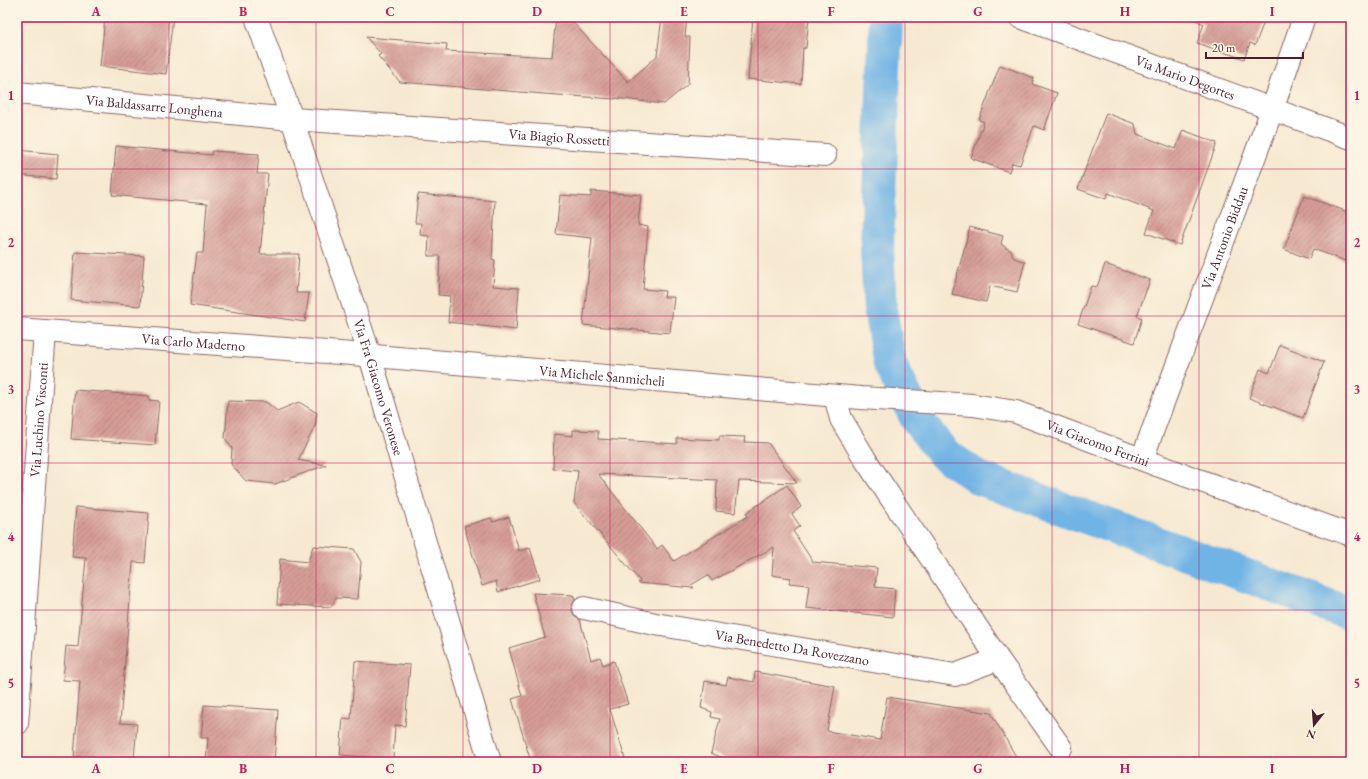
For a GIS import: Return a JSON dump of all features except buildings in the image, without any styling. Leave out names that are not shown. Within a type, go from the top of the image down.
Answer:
[{"type":"street","name":"Via Fra Giacomo Veronese","points":[[256,17],[292,119],[370,356],[490,762]]},
{"type":"street","name":"Via Mario Degortes","points":[[1020,17],[1351,138]]},
{"type":"street","name":"Via Antonio Biddau","points":[[1142,459],[1272,110],[1304,17]]},
{"type":"street","name":"Via Baldassarre Longhena","points":[[17,93],[292,119]]},
{"type":"street","name":"Via Biagio Rossetti","points":[[292,119],[825,155]]},
{"type":"street","name":"Via Carlo Maderno","points":[[17,329],[370,356]]},
{"type":"street","name":"Via Luchino Visconti","points":[[17,724],[45,330]]},
{"type":"street","name":"Via Michele Sanmicheli","points":[[370,356],[835,396]]},
{"type":"street","name":"Via Giacomo Ferrini","points":[[835,396],[973,405],[1016,412],[1351,535]]},
{"type":"street","points":[[835,396],[841,419],[865,459],[998,659],[1061,748]]},
{"type":"street","name":"Via Benedetto Da Rovezzano","points":[[584,608],[655,624],[955,675],[998,659]]},
{"type":"waterway","points":[[886,17],[877,247],[880,309],[890,364],[918,421],[944,454],[979,478],[1351,614]]}]
